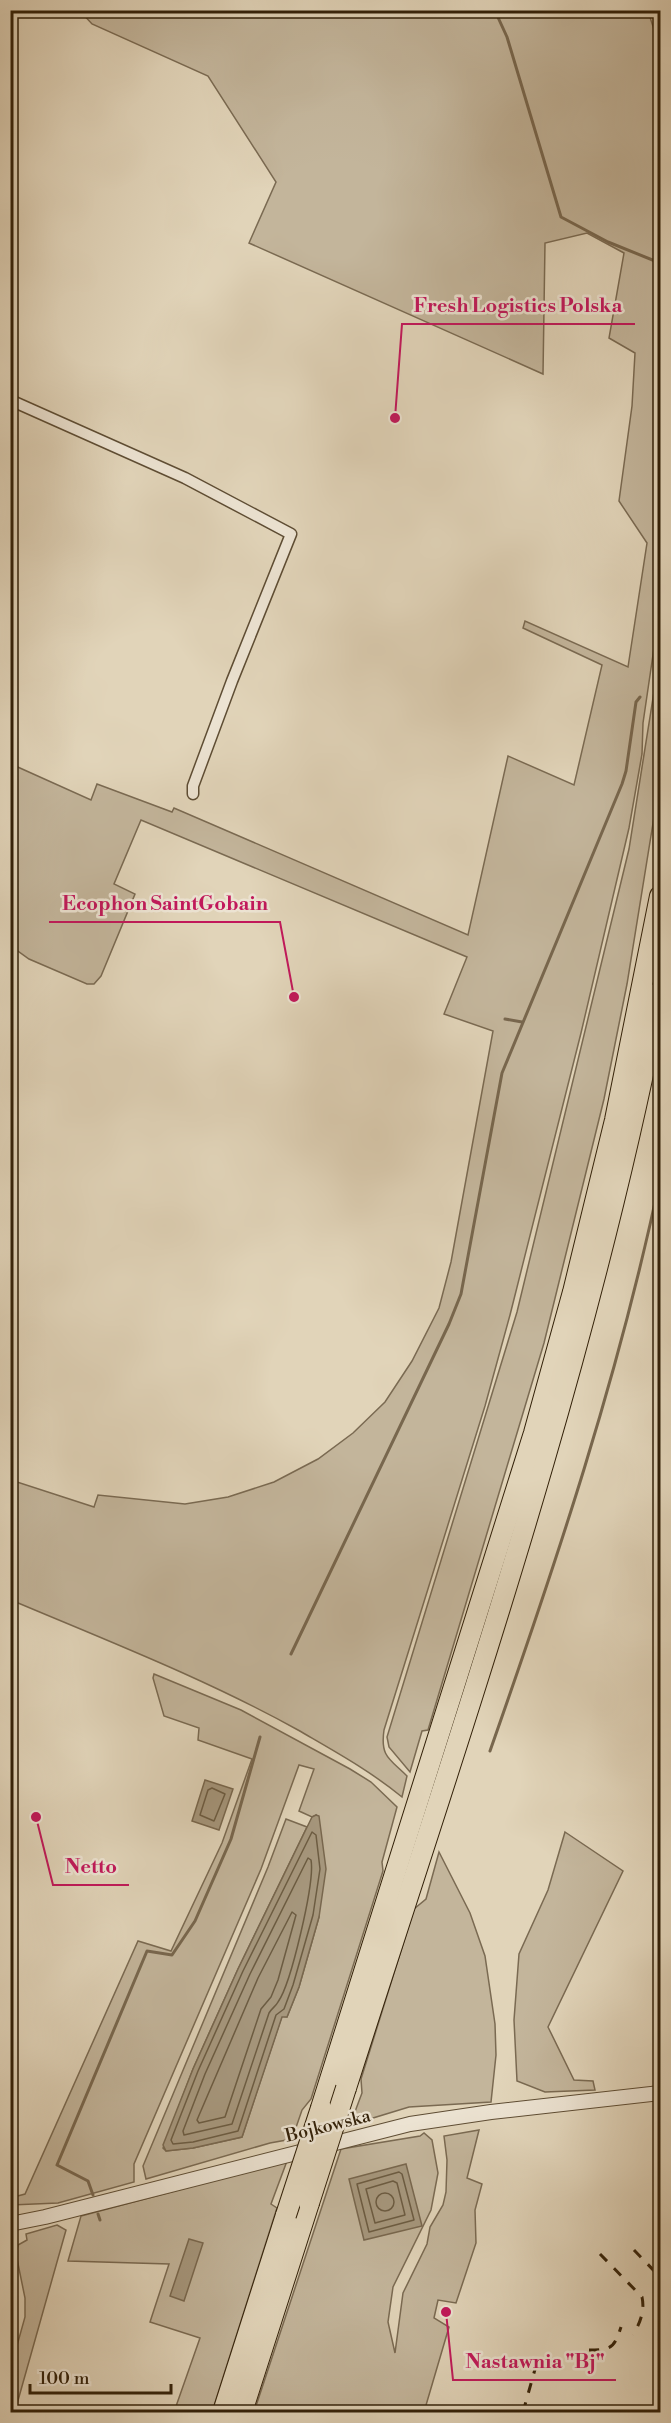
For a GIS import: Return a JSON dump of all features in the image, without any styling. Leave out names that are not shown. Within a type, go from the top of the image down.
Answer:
[{"type":"highway","points":[[223,2412],[510,1514],[573,1292],[617,1108],[660,896]]},
{"type":"highway","points":[[242,2412],[542,1470],[572,1365],[626,1151],[660,991]]},
{"type":"highway","points":[[626,1151],[650,1094],[660,1052]]},
{"type":"street","points":[[10,400],[185,478],[291,534],[232,681],[193,786],[193,794]]},
{"type":"street","name":"Bojkowska","points":[[10,2224],[410,2124],[492,2112],[660,2093]]},
{"type":"shaded area","points":[[80,11],[648,11],[660,48],[660,352],[657,404],[660,411],[660,607],[643,723],[642,754],[629,828],[581,1033],[510,1315],[485,1406],[384,1730],[385,1752],[407,1776],[402,1797],[351,1761],[263,1711],[156,1661],[11,1600],[11,1480],[94,1507],[98,1495],[185,1504],[228,1497],[274,1482],[318,1459],[353,1433],[385,1402],[412,1361],[439,1308],[451,1262],[493,1031],[444,1014],[467,957],[141,820],[114,884],[135,894],[101,976],[94,984],[87,984],[29,959],[11,946],[11,764],[91,800],[97,784],[172,812],[174,808],[468,935],[508,756],[574,785],[602,665],[523,628],[525,621],[628,667],[647,543],[619,501],[632,406],[635,353],[609,338],[624,253],[587,233],[545,243],[543,374],[249,243],[276,182],[208,76],[92,24]]},
{"type":"shaded area","points":[[660,654],[660,780],[627,984],[604,1099],[544,1343],[428,1730],[422,1731],[410,1772],[389,1747],[387,1737],[517,1312],[629,849]]},
{"type":"shaded area","points":[[154,1674],[241,1710],[371,1782],[397,1807],[382,1862],[383,1871],[311,2099],[302,2110],[292,2139],[270,2143],[146,2179],[143,2166],[286,1819],[307,1827],[238,1969],[193,2069],[163,2148],[166,2151],[193,2148],[242,2137],[282,2016],[287,2017],[299,1987],[319,1917],[316,1815],[312,1817],[299,1811],[314,1769],[299,1765],[261,1869],[134,2164],[134,2182],[58,2203],[11,2205],[10,2198],[25,2194],[138,1941],[171,1951],[222,1843],[252,1759],[198,1740],[199,1728],[164,1716],[153,1678]]},
{"type":"shaded area","points":[[565,1832],[623,1871],[548,2027],[574,2080],[593,2081],[595,2090],[545,2092],[517,2081],[514,2020],[519,1954],[548,1890]]},
{"type":"shaded area","points":[[439,1852],[470,1913],[485,1956],[495,2024],[496,2055],[491,2102],[409,2107],[350,2125],[362,2093],[361,2079],[414,1909],[426,1899]]},
{"type":"shaded area","points":[[479,2130],[467,2178],[482,2184],[475,2210],[476,2243],[456,2303],[438,2300],[434,2318],[449,2327],[424,2412],[254,2412],[341,2149],[420,2136],[424,2133],[432,2140],[438,2173],[431,2210],[393,2287],[388,2322],[395,2353],[403,2293],[427,2244],[430,2227],[443,2205],[446,2192],[447,2160],[444,2136]]},
{"type":"shaded area","points":[[287,2161],[271,2204],[277,2208],[212,2412],[174,2412],[200,2338],[150,2322],[169,2264],[68,2261],[81,2216]]},
{"type":"shaded area","points":[[57,2225],[66,2230],[17,2404],[11,2402],[11,2367],[25,2317],[25,2298],[16,2254],[18,2245],[27,2240],[26,2234]]},
{"type":"water","points":[[205,1780],[233,1789],[219,1830],[192,1821]]},
{"type":"water","points":[[319,1816],[326,1869],[319,1917],[299,1987],[287,2017],[282,2017],[242,2137],[193,2148],[166,2151],[163,2145],[193,2069],[238,1969],[312,1817]]},
{"type":"water","points":[[406,2164],[422,2226],[364,2240],[349,2179]]},
{"type":"water","points":[[189,2239],[203,2243],[184,2301],[170,2296]]},
{"type":"waterway","points":[[493,10],[507,37],[561,217],[608,242],[660,263]]},
{"type":"waterway","points":[[291,1654],[449,1324],[461,1294],[502,1073],[622,784],[636,702],[640,697]]},
{"type":"waterway","points":[[505,1019],[522,1022]]},
{"type":"waterway","points":[[490,1751],[539,1610],[606,1397],[644,1252],[660,1179]]},
{"type":"waterway","points":[[93,2195],[88,2181],[57,2165],[147,1951],[172,1955],[195,1921],[231,1839],[260,1737]]},
{"type":"waterway","points":[[98,2214],[100,2220]]},
{"type":"railway","points":[[634,2250],[660,2277]]},
{"type":"railway","points":[[600,2254],[642,2297],[641,2317],[633,2335]]},
{"type":"railway","points":[[589,2350],[603,2349],[614,2344],[621,2327]]},
{"type":"railway","points":[[523,2412],[539,2355]]},
{"type":"place","name":"Fresh Logistics Polska","points":[[395,418]]},
{"type":"place","name":"Ecophon SaintGobain","points":[[294,997]]},
{"type":"place","name":"Netto","points":[[36,1817]]},
{"type":"place","name":"Nastawnia \"Bj\"","points":[[446,2312]]}]
